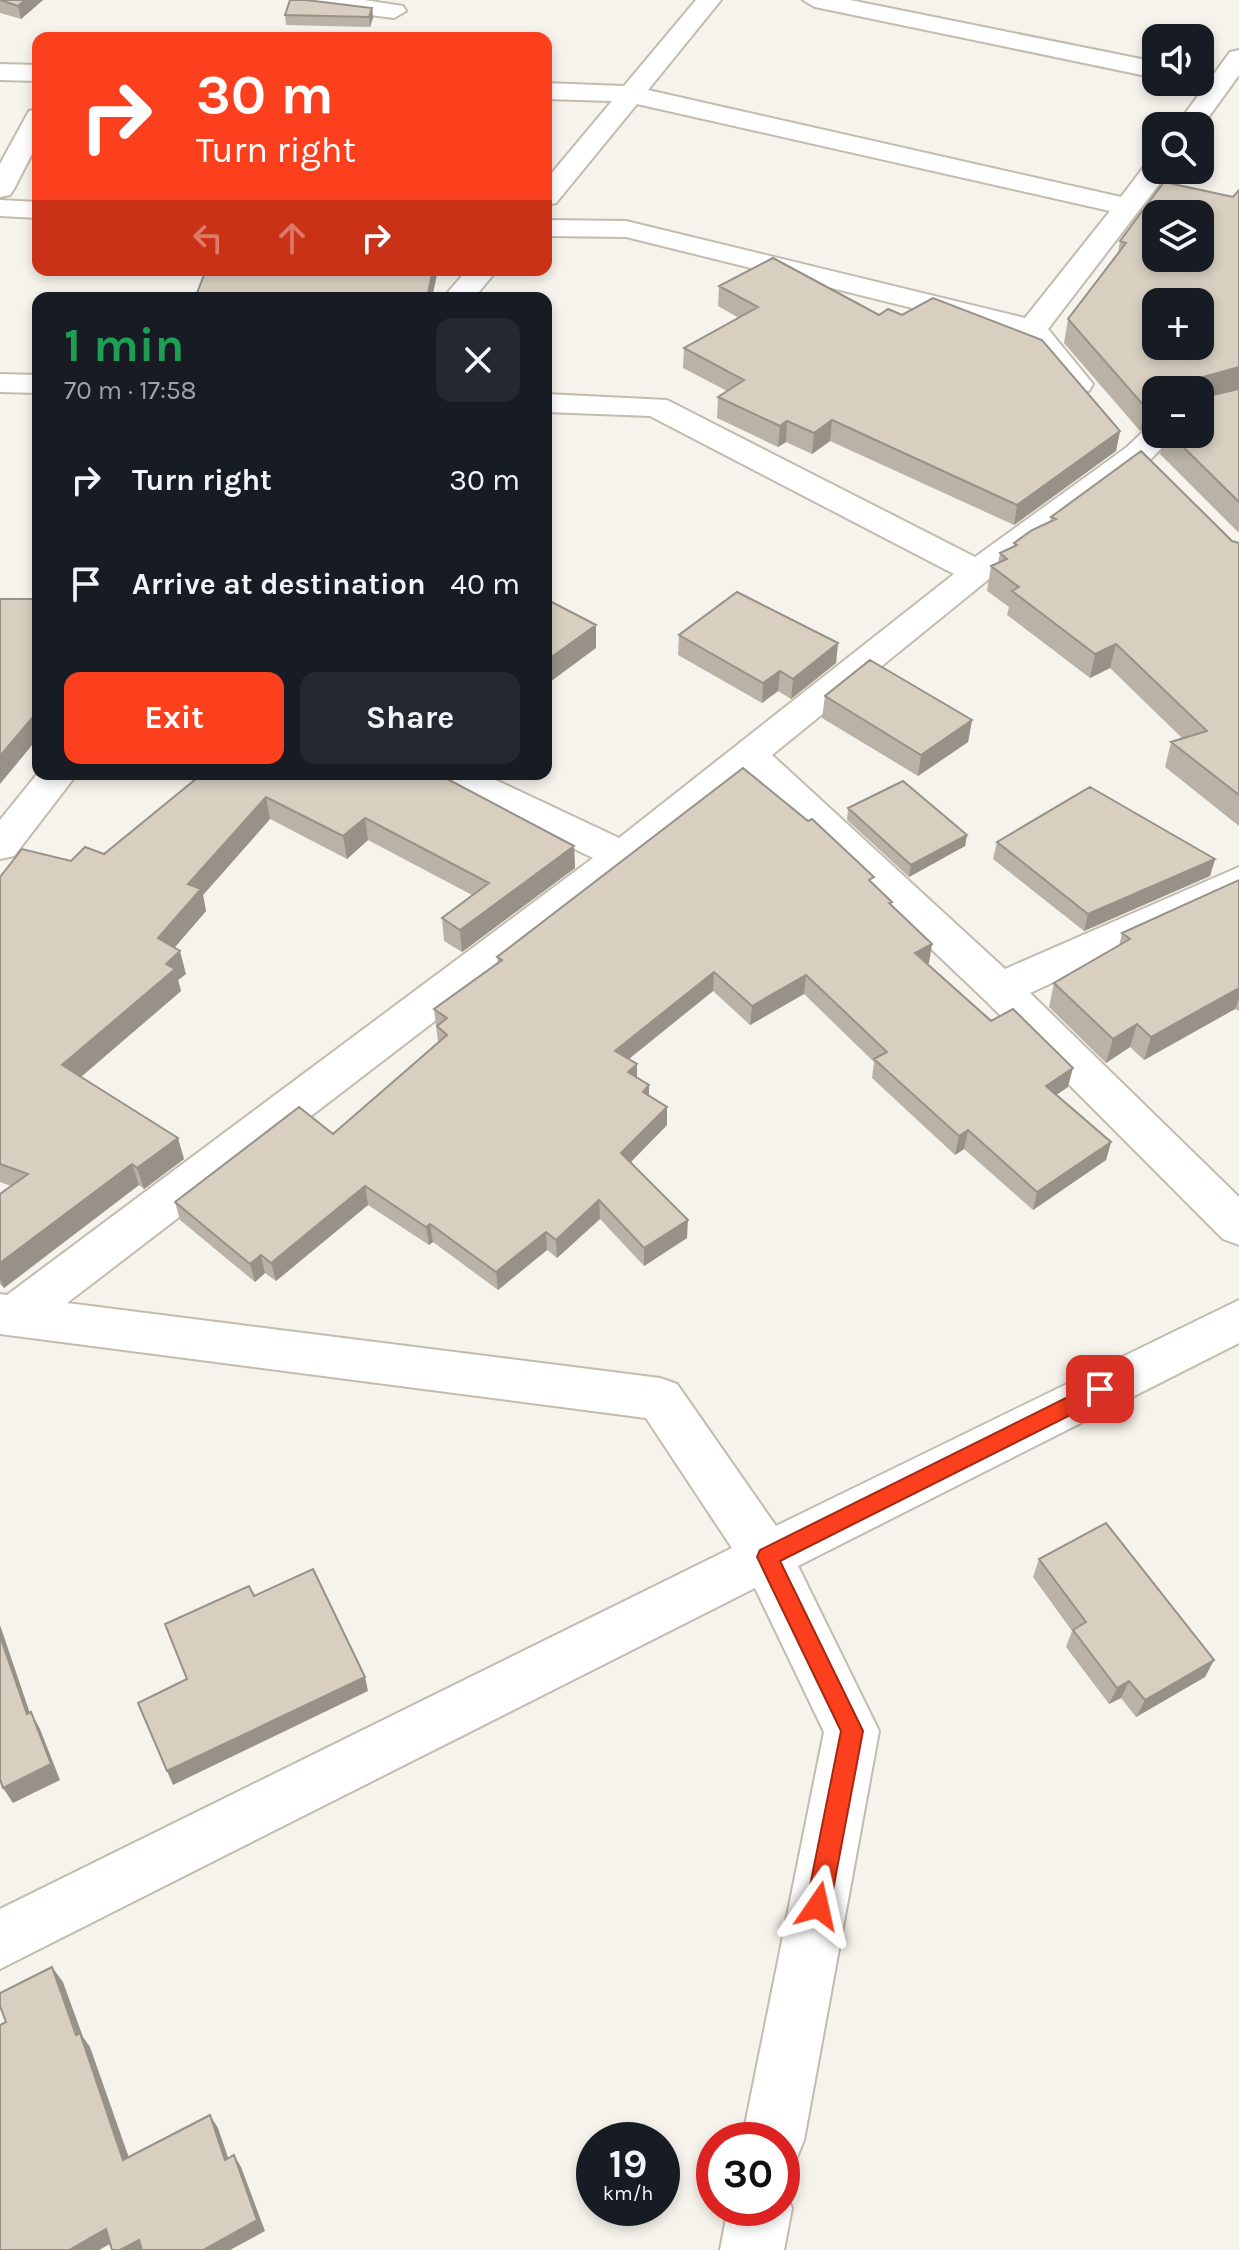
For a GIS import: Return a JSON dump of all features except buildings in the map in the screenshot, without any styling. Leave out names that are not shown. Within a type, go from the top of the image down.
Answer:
[{"type":"street","points":[[307,0],[396,6],[388,32]]},
{"type":"street","points":[[552,190],[709,0]]},
{"type":"street","points":[[815,0],[1142,67]]},
{"type":"street","points":[[1199,112],[1239,57]]},
{"type":"street","points":[[0,72],[32,73]]},
{"type":"street","points":[[552,91],[629,94],[1129,207]]},
{"type":"street","points":[[0,189],[32,128]]},
{"type":"street","points":[[1032,329],[1146,184]]},
{"type":"street","points":[[0,208],[32,210]]},
{"type":"street","points":[[8,1315],[623,856],[1135,441],[1032,329],[626,229],[552,228]]},
{"type":"street","points":[[463,292],[478,276]]},
{"type":"street","points":[[0,383],[32,384]]},
{"type":"street","points":[[552,403],[656,407],[977,572]]},
{"type":"street","points":[[748,754],[1000,989],[1239,1226]]},
{"type":"street","points":[[0,846],[53,780]]},
{"type":"street","points":[[464,780],[623,856]]},
{"type":"street","points":[[1000,989],[1239,881]]},
{"type":"street","points":[[8,1315],[660,1399],[767,1557],[852,1731],[776,2122]]},
{"type":"street","points":[[0,1940],[1239,1320]]},
{"type":"street","points":[[752,2250],[757,2226]]},
{"type":"route","points":[[818,1906],[852,1731],[767,1557],[1100,1389]]}]
